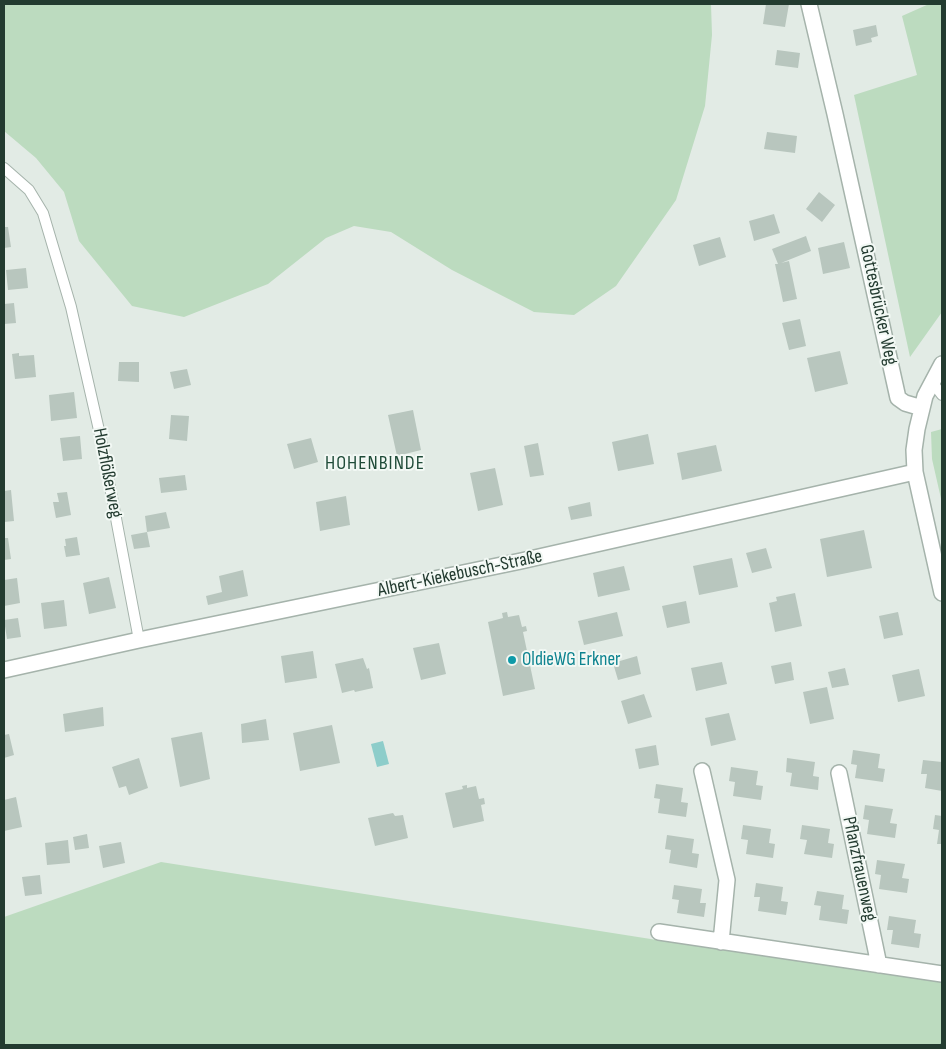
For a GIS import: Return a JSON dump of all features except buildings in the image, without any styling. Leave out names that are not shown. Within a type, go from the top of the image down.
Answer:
[{"type":"street","name":"Gottesbrücker Weg","points":[[809,4],[836,114],[898,398],[905,403],[922,408]]},
{"type":"street","points":[[942,364],[932,382],[922,408],[914,450],[915,472],[942,593]]},
{"type":"street","name":"Albert-Kiekebusch-Straße","points":[[4,670],[139,640],[521,561],[915,472]]},
{"type":"street","points":[[702,771],[727,880],[721,942]]},
{"type":"street","name":"Pflanzfrauenweg","points":[[839,773],[879,965]]},
{"type":"street","points":[[658,932],[942,974]]},
{"type":"lane","name":"Holzflößerweg","points":[[4,168],[29,190],[43,214],[71,307],[101,439],[139,640]]},
{"type":"lane","points":[[932,382],[942,395]]},
{"type":"green space","points":[[4,4],[711,4],[712,35],[705,106],[676,200],[616,286],[574,315],[534,312],[452,270],[391,232],[354,226],[326,238],[268,284],[184,317],[132,306],[79,241],[64,192],[36,158],[4,131]]},
{"type":"green space","points":[[929,4],[942,4],[942,312],[910,357],[854,95],[917,75],[902,16]]},
{"type":"green space","points":[[942,429],[942,503],[932,459],[931,432]]},
{"type":"green space","points":[[161,862],[657,940],[942,981],[942,1045],[4,1045],[4,917]]},
{"type":"water","points":[[383,741],[389,764],[377,767],[371,744]]},
{"type":"place","name":"OldieWG Erkner","points":[[512,660]]},
{"type":"district","name":"HOHENBINDE","points":[[375,464]]}]
